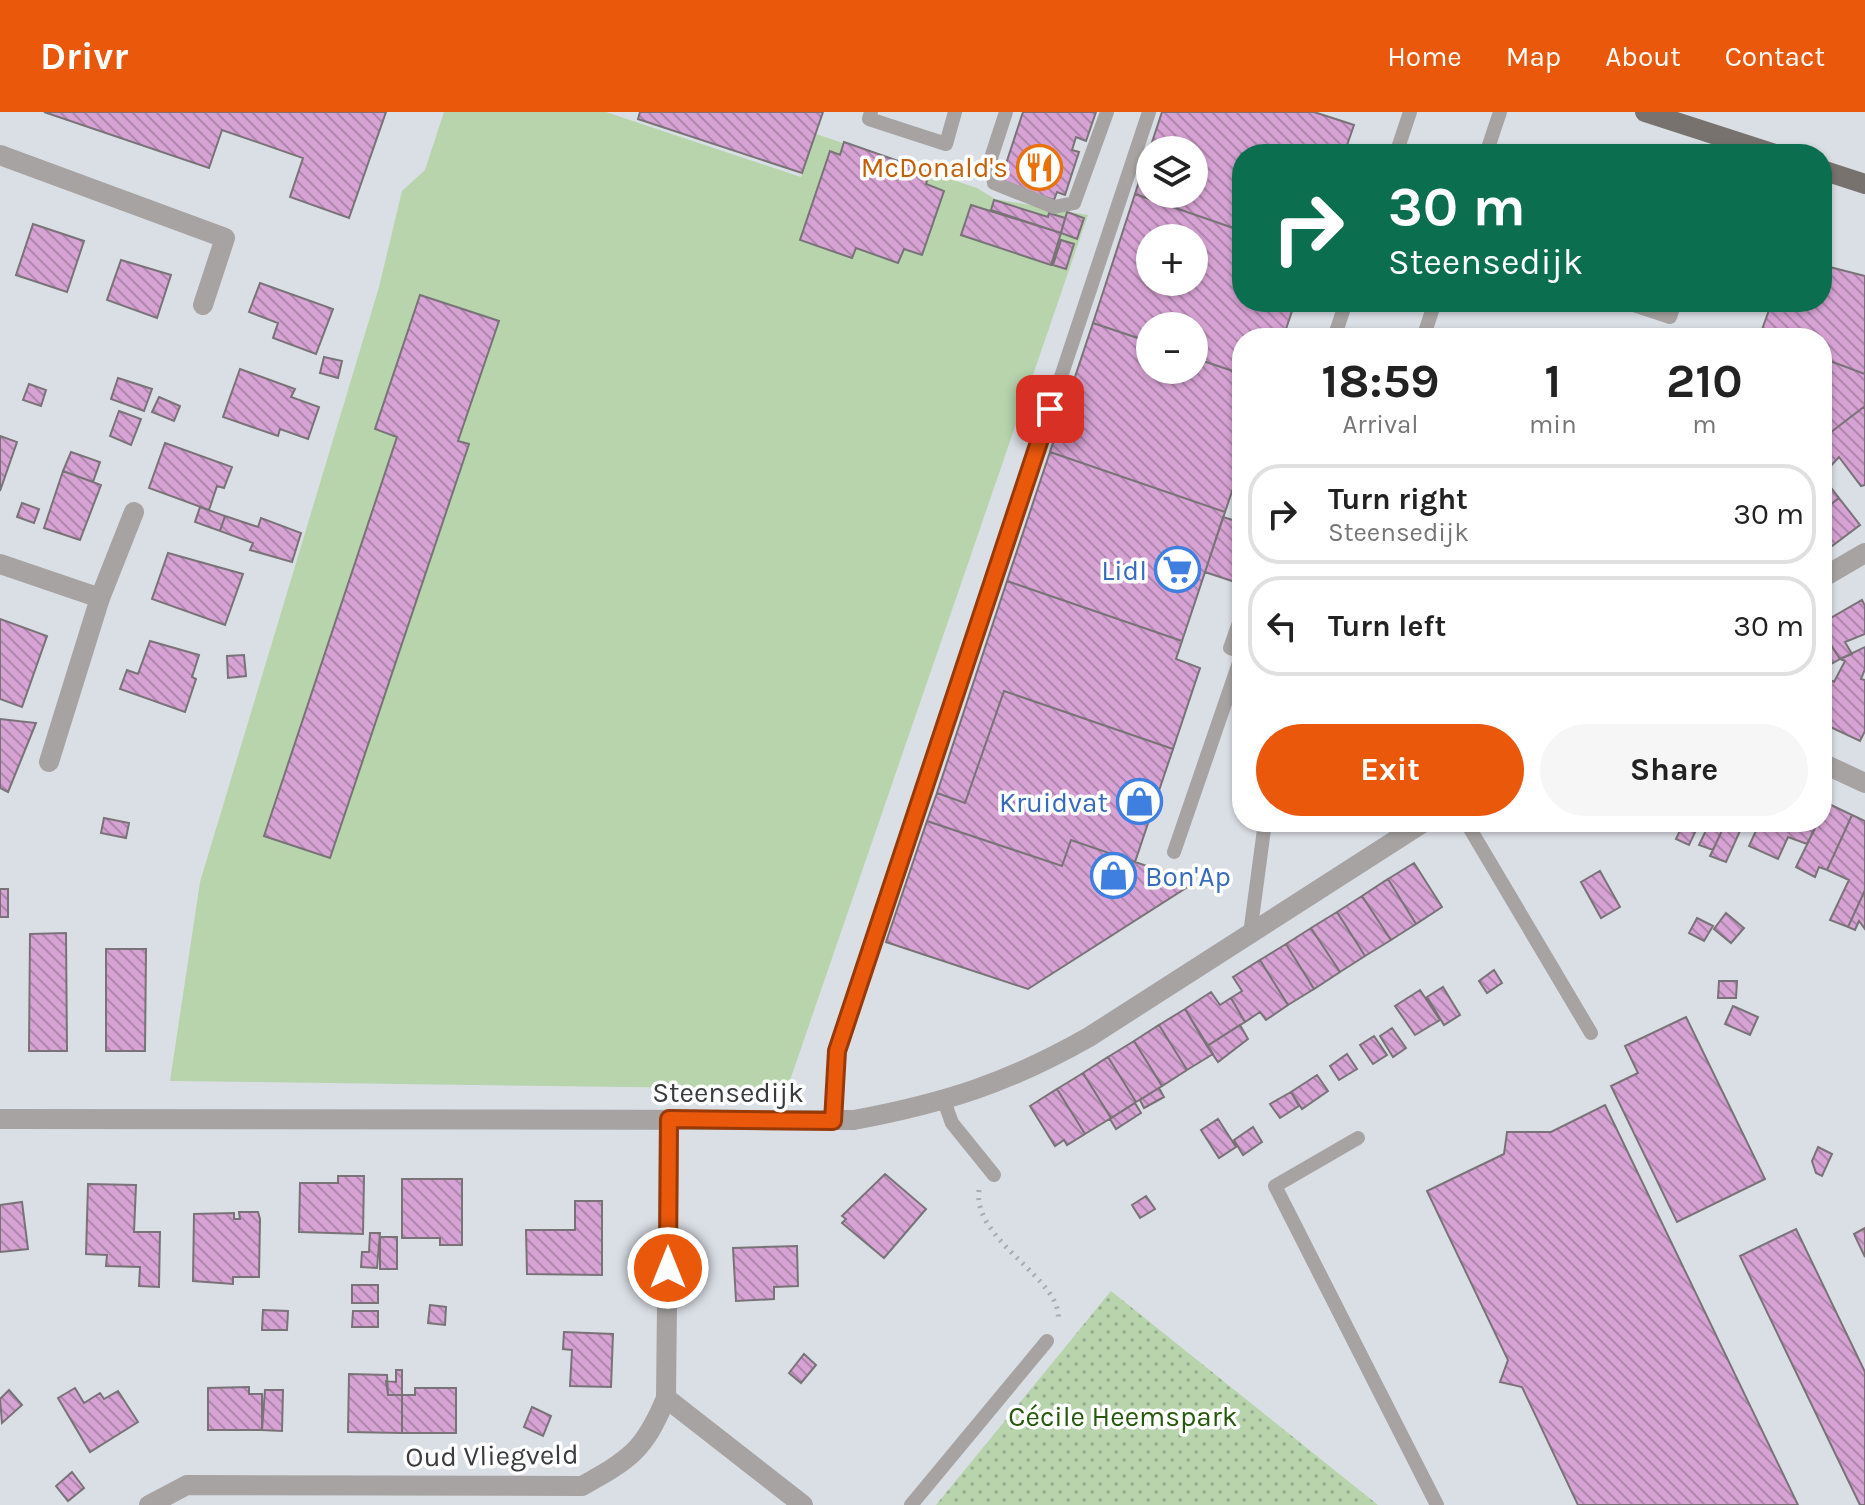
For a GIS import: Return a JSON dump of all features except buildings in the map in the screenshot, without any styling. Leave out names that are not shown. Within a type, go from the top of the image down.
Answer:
[{"type":"main road","points":[[1647,112],[1745,144]]},
{"type":"main road","points":[[1832,173],[1865,184]]},
{"type":"street","points":[[0,155],[225,238],[203,305]]},
{"type":"street","points":[[49,762],[100,598],[134,512]]},
{"type":"street","points":[[1832,572],[1865,553]]},
{"type":"street","points":[[0,564],[100,598]]},
{"type":"street","points":[[1832,768],[1865,783]]},
{"type":"street","name":"Steensedijk","points":[[0,1119],[854,1120],[944,1101],[1034,1068],[1408,832]]},
{"type":"street","name":"Oud Vliegveld","points":[[149,1505],[187,1485],[582,1486],[630,1460],[656,1423],[666,1398],[669,1119]]},
{"type":"street","points":[[666,1398],[803,1505]]},
{"type":"lane","points":[[871,112],[869,119],[946,144],[955,112]]},
{"type":"lane","points":[[1006,112],[991,158],[994,183],[1054,207],[1074,203],[1107,112]]},
{"type":"lane","points":[[833,1121],[837,1051],[1149,112]]},
{"type":"lane","points":[[1399,144],[1410,112]]},
{"type":"lane","points":[[1489,144],[1500,112]]},
{"type":"lane","points":[[1655,312],[1670,317],[1672,312]]},
{"type":"lane","points":[[1174,852],[1232,682]]},
{"type":"lane","points":[[1250,934],[1264,832]]},
{"type":"lane","points":[[1472,832],[1591,1033]]},
{"type":"lane","points":[[944,1101],[952,1123],[994,1175]]},
{"type":"lane","points":[[1358,1138],[1275,1186],[1437,1505]]},
{"type":"lane","points":[[911,1505],[1047,1341]]},
{"type":"path","points":[[994,1175],[979,1190],[982,1218],[1057,1303],[1060,1319],[1055,1333],[1047,1341]]},
{"type":"green space","points":[[444,112],[606,112],[801,177],[816,134],[977,188],[995,199],[1088,215],[787,1089],[170,1081],[200,882],[379,287],[402,191],[425,170]]},
{"type":"green space","name":"Cécile Heemspark","points":[[1111,1291],[1378,1505],[936,1505]]},
{"type":"place","name":"McDonald's","points":[[1039,167]]},
{"type":"place","name":"Lidl","points":[[1178,570]]},
{"type":"place","name":"Kruidvat","points":[[1139,802]]},
{"type":"place","name":"Bon'Ap","points":[[1114,876]]},
{"type":"route","points":[[668,1268],[669,1119],[833,1121],[837,1051],[851,1004],[1050,409]]}]
